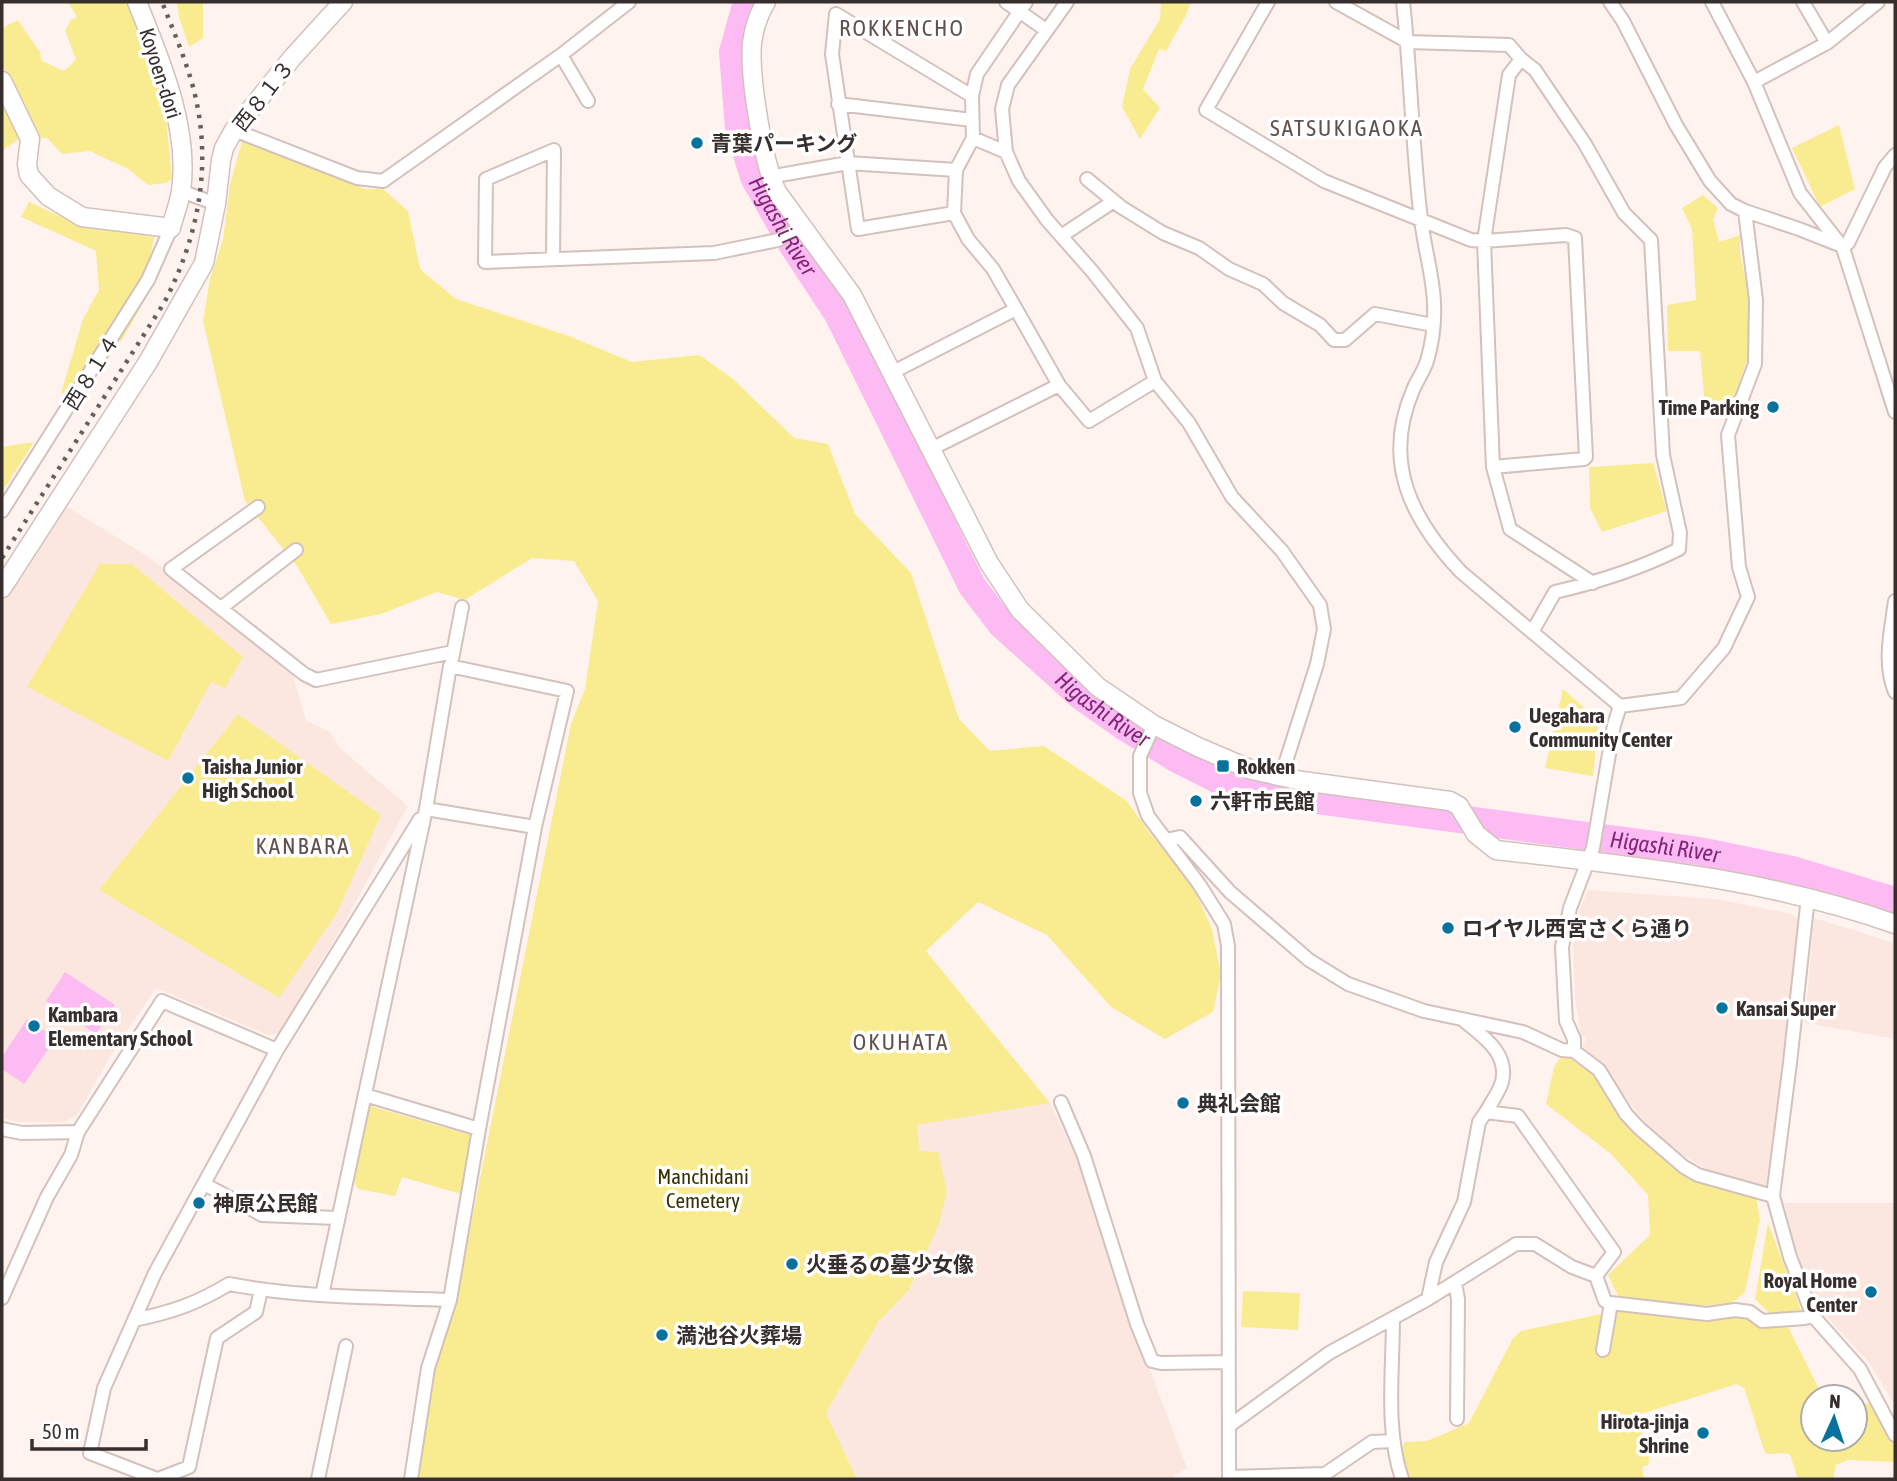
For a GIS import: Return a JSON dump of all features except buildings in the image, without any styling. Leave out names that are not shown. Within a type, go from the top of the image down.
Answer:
[{"type":"street","name":"Koyoen-dori","points":[[137,2],[174,104],[181,138],[181,191],[171,228]]},
{"type":"street","name":"西８１３","points":[[2,588],[148,362],[204,263],[224,148],[234,130],[292,58],[343,2]]},
{"type":"street","points":[[234,130],[357,178],[383,181],[561,55],[629,2]]},
{"type":"street","points":[[766,2],[757,17],[752,44],[752,75],[769,177],[852,295],[989,563],[1020,610],[1098,687],[1152,730],[1225,759],[1281,777],[1441,799],[1459,806],[1476,834],[1496,850],[1590,854],[1808,897],[1895,924]]},
{"type":"street","points":[[1006,2],[1023,7],[1046,30]]},
{"type":"street","points":[[1067,2],[1008,85],[1002,108],[1006,152],[1019,181],[1136,328],[1155,381],[1189,423],[1233,497],[1282,551],[1320,605],[1324,629],[1317,664],[1281,777]]},
{"type":"street","points":[[1268,2],[1206,110],[1324,181],[1471,240],[1484,242],[1566,235],[1575,238],[1586,457],[1493,467]]},
{"type":"street","points":[[1336,2],[1408,42],[1509,44],[1521,59],[1535,70],[1585,144],[1624,214],[1651,240],[1663,455],[1681,533],[1679,549],[1658,560],[1593,583],[1555,592],[1532,632]]},
{"type":"street","points":[[1404,2],[1421,219],[1434,303],[1427,363],[1413,389],[1403,417],[1399,446],[1410,497],[1421,523],[1439,549],[1461,572],[1620,706],[1682,698],[1724,648],[1748,597],[1739,567],[1728,435],[1755,364],[1756,300],[1745,211]]},
{"type":"street","points":[[1610,2],[1676,125],[1710,181],[1731,204],[1825,238],[1843,248]]},
{"type":"street","points":[[1712,2],[1754,82],[1800,193],[1843,248],[1895,411]]},
{"type":"street","points":[[1803,2],[1827,43]]},
{"type":"street","points":[[1754,82],[1827,43],[1878,2]]},
{"type":"street","points":[[1023,7],[977,74],[972,96],[973,138],[956,170],[954,213],[968,239],[993,269],[1059,385],[1088,421],[1155,381]]},
{"type":"street","points":[[954,213],[858,229],[832,54],[836,14],[972,96]]},
{"type":"street","points":[[561,55],[588,101]]},
{"type":"street","points":[[1521,59],[1508,75],[1484,242],[1493,467],[1510,529],[1593,583]]},
{"type":"street","points":[[2,81],[30,139],[27,164],[29,175],[48,196],[82,217],[171,228]]},
{"type":"street","points":[[838,104],[972,120]]},
{"type":"street","points":[[973,138],[1006,152]]},
{"type":"street","points":[[553,259],[554,150],[486,179],[485,262],[714,253],[778,240],[802,227]]},
{"type":"street","points":[[1843,248],[1848,243],[1885,167],[1895,155]]},
{"type":"street","points":[[769,177],[848,163],[956,170]]},
{"type":"street","points":[[1087,179],[1114,201],[1163,233],[1199,248],[1229,269],[1263,284],[1283,303],[1320,325],[1334,340],[1345,340],[1375,314],[1433,325]]},
{"type":"street","points":[[181,191],[216,204]]},
{"type":"street","points":[[1061,236],[1114,201]]},
{"type":"street","name":"西８１４","points":[[2,511],[148,280],[171,228]]},
{"type":"street","points":[[893,372],[1016,309]]},
{"type":"street","points":[[931,449],[1059,385]]},
{"type":"street","points":[[258,507],[171,569],[304,674],[316,680],[453,652]]},
{"type":"street","points":[[221,608],[296,550]]},
{"type":"street","points":[[1895,601],[1888,658],[1895,692]]},
{"type":"street","points":[[322,1295],[426,810],[462,607]]},
{"type":"street","points":[[411,1479],[428,1368],[450,1300],[478,1129],[535,827],[567,691],[450,666]]},
{"type":"street","points":[[1574,1051],[1574,1039],[1566,1021],[1562,947],[1570,908],[1596,830],[1614,725],[1620,706]]},
{"type":"street","points":[[1152,730],[1141,749],[1140,793],[1148,816],[1199,884],[1224,924],[1228,946],[1229,1478],[1325,1474],[1372,1442],[1394,1441]]},
{"type":"street","points":[[426,810],[535,827]]},
{"type":"street","points":[[261,1290],[256,1312],[217,1338],[189,1467],[157,1479],[90,1453],[104,1388],[155,1273],[277,1050],[426,810]]},
{"type":"street","points":[[1166,840],[1180,836],[1230,892],[1309,960],[1348,984],[1424,1011],[1523,1032],[1562,1050],[1574,1051],[1599,1070],[1626,1114],[1639,1128],[1684,1167],[1698,1175],[1773,1196]]},
{"type":"street","points":[[1808,897],[1773,1196],[1790,1257],[1813,1316],[1860,1369],[1895,1435]]},
{"type":"street","points":[[2,1298],[47,1197],[71,1155],[78,1132],[162,1000],[277,1050]]},
{"type":"street","points":[[1428,1299],[1436,1262],[1464,1202],[1479,1122],[1502,1083],[1503,1066],[1497,1050],[1461,1018]]},
{"type":"street","points":[[365,1095],[478,1129]]},
{"type":"street","points":[[1061,1102],[1084,1156],[1152,1361],[1228,1362]]},
{"type":"street","points":[[1486,1112],[1518,1116],[1614,1252],[1596,1276]]},
{"type":"street","points":[[2,1129],[22,1133],[78,1132]]},
{"type":"street","points":[[204,1184],[262,1215],[337,1218]]},
{"type":"street","points":[[1229,1426],[1329,1353],[1428,1299],[1516,1244],[1535,1244],[1572,1267],[1596,1276],[1605,1301],[1611,1303],[1707,1314],[1735,1310],[1750,1312],[1762,1321],[1813,1316]]},
{"type":"street","points":[[1455,1283],[1458,1299],[1457,1419]]},
{"type":"street","points":[[134,1320],[176,1311],[229,1284],[261,1290],[322,1295],[450,1300]]},
{"type":"street","points":[[1603,1350],[1611,1303]]},
{"type":"street","points":[[1393,1318],[1394,1441],[1396,1461],[1402,1479]]},
{"type":"street","points":[[318,1479],[346,1346]]},
{"type":"shaded area","name":"Taisha Junior High School","points":[[64,505],[146,555],[292,673],[306,720],[330,732],[341,749],[408,806],[347,918],[279,1033],[268,1035],[156,988],[111,1055],[77,1115],[65,1122],[18,1122],[2,1118],[2,601]]},
{"type":"shaded area","points":[[1588,890],[1716,899],[1788,913],[1799,918],[1781,1085],[1765,1190],[1704,1168],[1658,1139],[1582,1046],[1587,1038],[1581,1035],[1575,999],[1573,943],[1575,920]]},
{"type":"shaded area","points":[[1814,918],[1895,943],[1895,1039],[1805,1023]]},
{"type":"shaded area","points":[[65,972],[115,1005],[96,1034],[46,1001]]},
{"type":"shaded area","points":[[27,1019],[56,1038],[24,1084],[2,1069],[2,1057]]},
{"type":"shaded area","points":[[1050,1103],[1077,1160],[1135,1330],[1187,1468],[1170,1479],[857,1479],[826,1413],[879,1321],[909,1290],[920,1151],[917,1125]]},
{"type":"shaded area","points":[[1784,1203],[1895,1203],[1895,1406],[1870,1364],[1820,1309],[1798,1259]]},
{"type":"green space","points":[[68,2],[126,2],[148,55],[166,117],[172,179],[166,183],[148,185],[128,169],[90,151],[62,154],[47,138],[20,138],[2,151],[2,104],[14,84],[2,66],[2,28],[18,20],[40,52],[42,61],[64,71],[76,60],[65,30],[71,20],[77,17]]},
{"type":"green space","points":[[177,2],[203,2],[203,38],[189,47],[179,17]]},
{"type":"green space","points":[[1161,2],[1191,2],[1166,51],[1159,49],[1143,89],[1160,108],[1140,139],[1122,107],[1130,69],[1160,19]]},
{"type":"green space","points":[[1839,125],[1855,189],[1820,207],[1792,148]]},
{"type":"green space","name":"Manchidani Cemetery","points":[[242,141],[365,189],[383,189],[408,211],[420,269],[456,299],[569,336],[632,362],[699,355],[732,378],[794,438],[828,444],[855,514],[911,573],[959,719],[990,751],[1044,746],[1127,801],[1148,831],[1191,882],[1212,929],[1221,975],[1213,1012],[1165,1039],[1111,1007],[1047,935],[978,902],[926,951],[1050,1103],[917,1125],[920,1151],[938,1152],[947,1191],[939,1224],[909,1290],[879,1321],[826,1413],[857,1479],[414,1479],[423,1448],[434,1371],[455,1304],[571,724],[585,689],[598,601],[574,561],[532,558],[465,600],[437,592],[381,614],[331,624],[297,566],[245,501],[203,321],[210,279],[223,239],[230,185]]},
{"type":"green space","points":[[1703,195],[1718,208],[1713,219],[1719,242],[1740,235],[1740,252],[1748,293],[1750,352],[1733,400],[1705,406],[1700,351],[1668,351],[1667,305],[1696,300],[1692,229],[1682,208]]},
{"type":"green space","points":[[29,202],[79,225],[154,237],[150,258],[154,284],[122,340],[99,349],[72,395],[61,393],[83,319],[99,290],[96,251],[21,217]]},
{"type":"green space","points":[[34,442],[2,492],[2,447]]},
{"type":"green space","points":[[1653,463],[1667,511],[1602,532],[1590,508],[1589,467]]},
{"type":"green space","points":[[100,564],[132,564],[243,657],[225,688],[211,682],[168,761],[27,687]]},
{"type":"green space","points":[[1563,689],[1599,720],[1593,776],[1545,768]]},
{"type":"green space","points":[[238,714],[381,815],[337,913],[279,998],[99,890]]},
{"type":"green space","points":[[1563,1054],[1572,1055],[1596,1073],[1623,1118],[1696,1178],[1756,1196],[1760,1220],[1745,1292],[1732,1303],[1699,1306],[1619,1298],[1608,1275],[1650,1235],[1648,1195],[1611,1154],[1546,1104],[1554,1067]]},
{"type":"green space","points":[[370,1106],[470,1135],[461,1194],[402,1177],[395,1196],[358,1189],[354,1181]]},
{"type":"green space","points":[[1768,1223],[1801,1310],[1770,1314],[1755,1299]]},
{"type":"green space","points":[[1243,1291],[1300,1293],[1298,1330],[1241,1327]]},
{"type":"green space","points":[[1622,1308],[1734,1314],[1750,1316],[1760,1326],[1788,1327],[1816,1383],[1799,1383],[1799,1453],[1869,1453],[1869,1403],[1894,1446],[1895,1459],[1893,1462],[1848,1460],[1836,1465],[1833,1479],[1798,1479],[1790,1455],[1765,1453],[1744,1388],[1737,1384],[1641,1414],[1640,1427],[1649,1459],[1648,1465],[1642,1467],[1644,1479],[1407,1479],[1402,1455],[1405,1442],[1427,1441],[1469,1423],[1513,1338],[1521,1331]]},
{"type":"waterway","name":"Higashi River","points":[[747,2],[733,52],[739,128],[754,177],[792,244],[838,314],[972,586],[1001,624],[1081,696],[1179,760],[1217,779],[1271,794],[1699,851],[1792,870],[1895,901]]},
{"type":"railway","points":[[2,558],[164,303],[185,256],[192,232],[201,182],[201,130],[190,78],[162,2]]},
{"type":"place","name":"青葉パーキング","points":[[697,143]]},
{"type":"place","name":"Time Parking","points":[[1773,407]]},
{"type":"place","name":"Uegahara Community Center","points":[[1515,727]]},
{"type":"place","name":"Rokken","points":[[1223,766]]},
{"type":"place","name":"Taisha Junior High School","points":[[188,778]]},
{"type":"place","name":"六軒市民館","points":[[1196,801]]},
{"type":"place","name":"ロイヤル西宮さくら通り","points":[[1448,928]]},
{"type":"place","name":"Kansai Super","points":[[1722,1008]]},
{"type":"place","name":"Kambara Elementary School","points":[[34,1026]]},
{"type":"place","name":"典礼会館","points":[[1183,1103]]},
{"type":"place","name":"神原公民館","points":[[199,1203]]},
{"type":"place","name":"火垂るの墓少女像","points":[[792,1264]]},
{"type":"place","name":"Royal Home Center","points":[[1871,1292]]},
{"type":"place","name":"満池谷火葬場","points":[[662,1335]]},
{"type":"place","name":"Hirota-jinja Shrine","points":[[1703,1433]]},
{"type":"district","name":"ROKKENCHO","points":[[902,28]]},
{"type":"district","name":"SATSUKIGAOKA","points":[[1347,128]]},
{"type":"district","name":"KANBARA","points":[[303,846]]},
{"type":"district","name":"OKUHATA","points":[[901,1042]]}]
